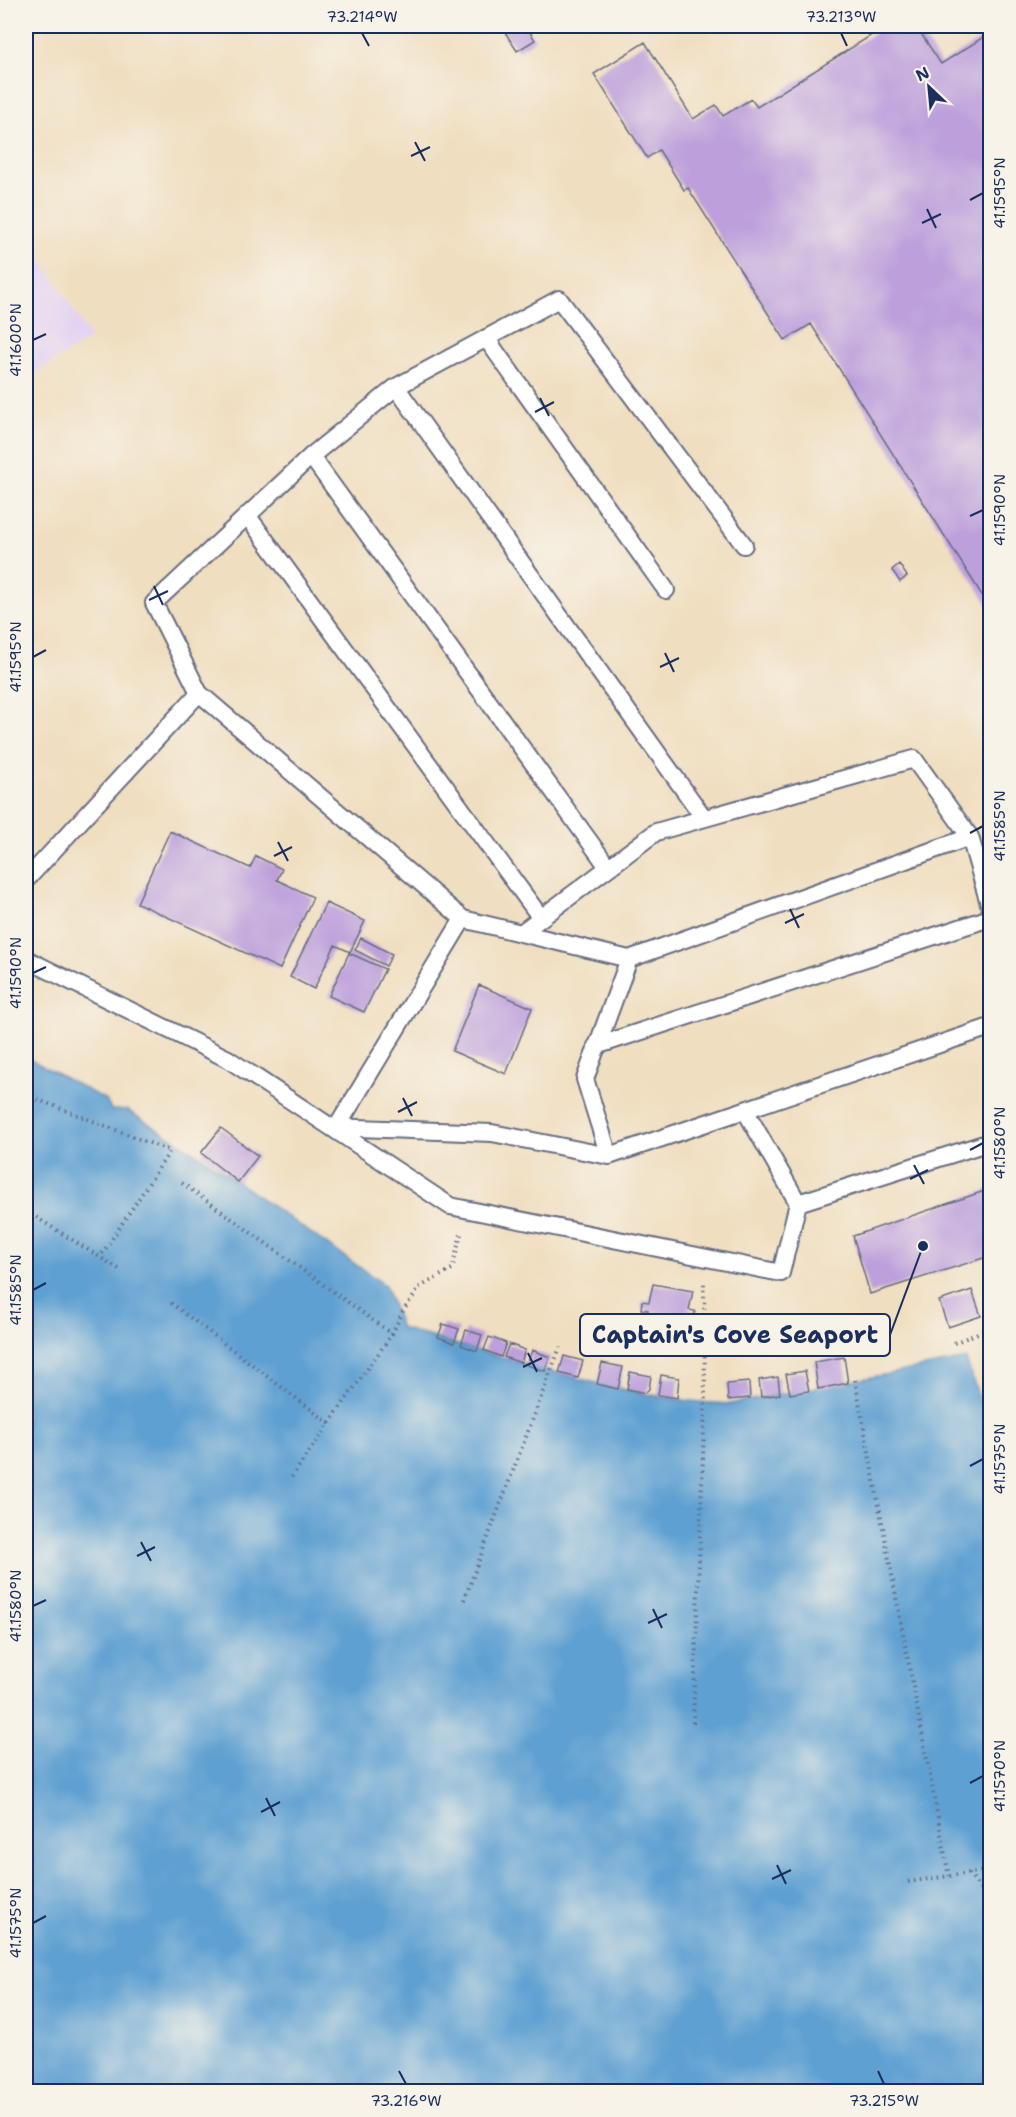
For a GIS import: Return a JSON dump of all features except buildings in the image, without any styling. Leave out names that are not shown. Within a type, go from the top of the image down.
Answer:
[{"type":"lane","points":[[744,544],[559,300],[396,387],[311,456],[154,603],[199,693],[463,919],[629,959],[970,837]]},
{"type":"lane","points":[[486,338],[666,590]]},
{"type":"lane","points":[[396,387],[704,818]]},
{"type":"lane","points":[[311,456],[608,867]]},
{"type":"lane","points":[[247,515],[540,918]]},
{"type":"lane","points":[[26,880],[199,693]]},
{"type":"lane","points":[[522,933],[656,832],[914,759],[970,837],[990,907]]},
{"type":"lane","points":[[596,1046],[990,918]]},
{"type":"lane","points":[[334,1127],[463,919]]},
{"type":"lane","points":[[26,959],[228,1059],[334,1127],[450,1206],[781,1273],[798,1203],[745,1110]]},
{"type":"lane","points":[[609,1156],[585,1079],[629,959]]},
{"type":"lane","points":[[334,1127],[492,1133],[609,1156],[990,1027]]},
{"type":"lane","points":[[798,1203],[990,1142]]},
{"type":"path","points":[[26,1095],[170,1151],[100,1257]]},
{"type":"path","points":[[182,1183],[392,1334]]},
{"type":"path","points":[[290,1479],[392,1334],[403,1311],[420,1287],[452,1269],[467,1209]]},
{"type":"path","points":[[26,1211],[122,1271]]},
{"type":"path","points":[[693,1723],[705,1403],[705,1257]]},
{"type":"path","points":[[171,1304],[330,1424]]},
{"type":"path","points":[[954,1343],[990,1328]]},
{"type":"path","points":[[464,1600],[560,1347]]},
{"type":"path","points":[[855,1380],[949,1875]]},
{"type":"path","points":[[908,1882],[983,1871]]},
{"type":"path","points":[[969,1873],[990,1903]]},
{"type":"shaded area","points":[[26,235],[91,338],[26,379]]},
{"type":"water","points":[[26,1057],[106,1100],[111,1110],[127,1110],[196,1153],[385,1285],[401,1328],[617,1388],[707,1403],[730,1404],[966,1359],[990,1431],[990,2091],[26,2091]]},
{"type":"place","name":"Captain's Cove Seaport","points":[[923,1246]]}]
